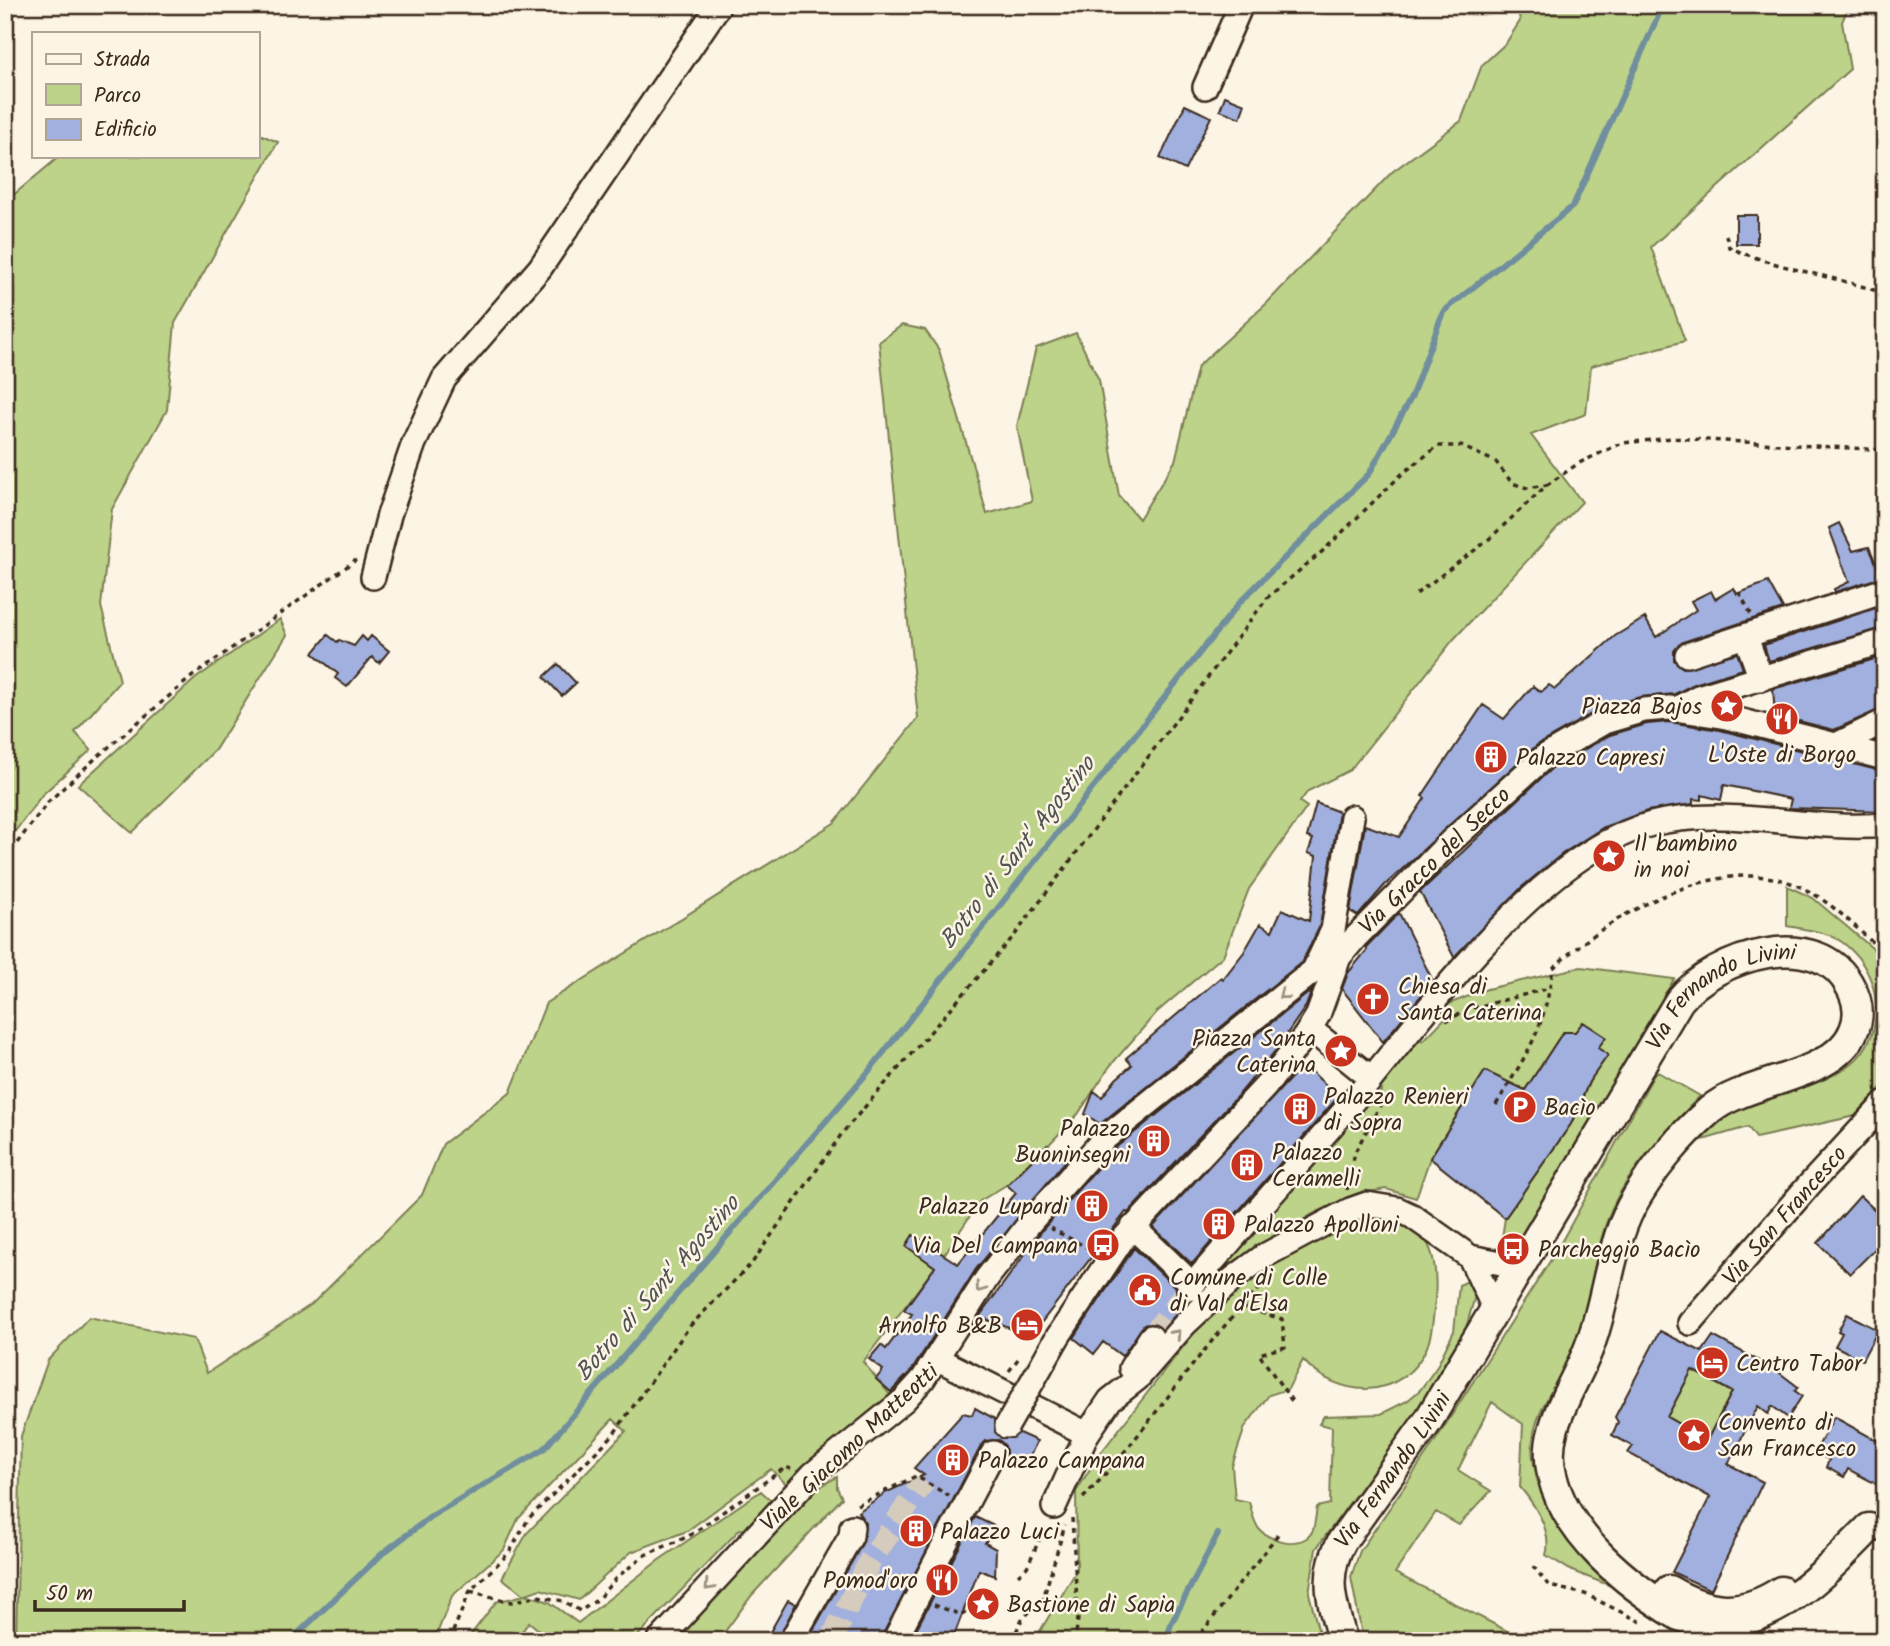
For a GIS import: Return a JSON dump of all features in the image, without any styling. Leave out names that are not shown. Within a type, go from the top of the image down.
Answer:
[{"type":"main road","name":"Via Fernando Livini","points":[[1343,1641],[1329,1590],[1331,1567],[1338,1548],[1410,1449],[1522,1267],[1665,1023],[1696,982],[1717,968],[1738,960],[1781,952],[1816,956],[1844,976],[1854,993],[1858,1015],[1855,1030],[1844,1047],[1813,1067],[1751,1087],[1716,1106],[1672,1150],[1630,1209],[1617,1243],[1592,1339],[1553,1433],[1551,1472],[1581,1534],[1622,1576],[1688,1622],[1723,1636]]},
{"type":"main road","points":[[1562,1498],[1640,1569],[1693,1603],[1723,1611],[1751,1607],[1765,1601],[1877,1521]]},
{"type":"main road","points":[[1723,1636],[1753,1626],[1784,1609],[1877,1521]]},
{"type":"street","points":[[373,577],[381,542],[414,443],[444,379],[540,268],[719,5]]},
{"type":"street","points":[[1205,87],[1241,5]]},
{"type":"street","points":[[1687,655],[1885,590]]},
{"type":"street","points":[[1746,637],[1761,679]]},
{"type":"street","points":[[1678,708],[1698,697],[1885,641]]},
{"type":"street","name":"Via Gracco del Secco","points":[[1339,957],[1402,890],[1544,757],[1580,734],[1614,718],[1652,709],[1678,708],[1723,716],[1885,758]]},
{"type":"street","points":[[1836,745],[1885,721]]},
{"type":"street","points":[[1312,972],[1333,930],[1352,817]]},
{"type":"street","points":[[1133,1227],[1191,1287],[1378,1087],[1419,1018],[1518,912],[1570,867],[1607,843],[1652,823],[1706,818],[1854,826],[1885,825]]},
{"type":"street","points":[[938,1359],[974,1296],[1033,1219],[1119,1125],[1312,972],[1339,957]]},
{"type":"street","points":[[1007,1426],[1057,1338],[1107,1259],[1133,1227],[1265,1087],[1310,1029],[1339,957]]},
{"type":"street","points":[[1310,1029],[1378,1087]]},
{"type":"street","name":"Via San Francesco","points":[[1690,1323],[1885,1103]]},
{"type":"street","points":[[1110,1400],[1137,1379],[1185,1324],[1234,1278],[1264,1256],[1350,1210],[1367,1205],[1381,1205],[1405,1212],[1470,1257],[1522,1267]]},
{"type":"street","points":[[1470,1257],[1495,1310]]},
{"type":"street","points":[[1054,1507],[1087,1434],[1151,1337]]},
{"type":"street","name":"Viale Giacomo Matteotti","points":[[659,1641],[813,1474],[904,1400],[938,1359],[1087,1434]]},
{"type":"street","points":[[894,1641],[993,1453]]},
{"type":"street","points":[[791,1641],[851,1536],[852,1527]]},
{"type":"street","points":[[1723,1636],[1731,1622],[1753,1614],[1765,1601]]},
{"type":"path","points":[[1726,235],[1730,247],[1756,260],[1848,280],[1885,294]]},
{"type":"path","points":[[1416,594],[1487,541],[1547,485],[1579,463],[1622,443],[1672,438],[1885,450]]},
{"type":"path","points":[[449,1641],[470,1591],[509,1553],[529,1518],[613,1435],[689,1327],[752,1263],[843,1132],[1014,936],[1268,597],[1324,550],[1402,474],[1438,446],[1461,446],[1496,462],[1512,483],[1519,486],[1527,488],[1547,485]]},
{"type":"path","points":[[5,859],[48,802],[175,691],[381,542]]},
{"type":"path","points":[[1496,1105],[1536,1039],[1553,968],[1602,928],[1651,902],[1722,879],[1768,878],[1794,884],[1823,899],[1885,954]]},
{"type":"path","points":[[1438,1029],[1469,1009],[1550,988]]},
{"type":"path","points":[[1350,1210],[1347,1186],[1355,1152],[1378,1087]]},
{"type":"path","points":[[1033,1219],[1107,1259]]},
{"type":"path","points":[[1080,1501],[1122,1457],[1241,1307],[1282,1319],[1285,1347],[1259,1354],[1294,1404]]},
{"type":"path","points":[[1007,1375],[1029,1344]]},
{"type":"path","points":[[470,1591],[511,1602],[538,1596],[563,1601],[580,1611],[597,1601],[616,1578],[645,1555],[689,1536],[786,1467],[791,1467],[790,1471]]},
{"type":"path","points":[[852,1527],[855,1507],[916,1476],[966,1507]]},
{"type":"path","points":[[1018,1575],[1027,1567],[1054,1507]]},
{"type":"path","points":[[1012,1641],[1022,1619],[1043,1599],[1072,1509],[1071,1541],[1078,1619],[1075,1641]]},
{"type":"path","points":[[1195,1641],[1279,1533]]},
{"type":"path","points":[[1534,1566],[1549,1586],[1585,1594],[1644,1623]]},
{"type":"path","points":[[916,1598],[962,1615],[966,1612]]},
{"type":"green space","points":[[1517,5],[1849,5],[1842,22],[1850,69],[1651,247],[1685,341],[1591,366],[1586,414],[1531,435],[1582,502],[1453,640],[1350,770],[1308,791],[1300,802],[1307,807],[1249,889],[1223,956],[1157,1012],[1110,1066],[1078,1114],[1016,1179],[980,1201],[944,1255],[933,1248],[935,1267],[863,1362],[891,1396],[786,1484],[771,1469],[687,1531],[631,1552],[579,1600],[540,1589],[526,1594],[549,1602],[578,1623],[659,1560],[761,1491],[773,1502],[746,1530],[740,1529],[633,1641],[552,1641],[529,1622],[515,1641],[466,1641],[496,1602],[524,1595],[502,1578],[527,1533],[626,1431],[613,1419],[518,1519],[504,1550],[452,1596],[434,1641],[16,1641],[21,1436],[48,1360],[89,1317],[194,1339],[207,1373],[312,1304],[422,1195],[443,1144],[510,1093],[546,1003],[834,823],[918,718],[879,342],[902,325],[925,330],[939,350],[987,514],[1032,501],[1017,426],[1036,348],[1076,333],[1099,380],[1119,496],[1139,519],[1175,461],[1198,366],[1266,304],[1392,172],[1461,121],[1482,65],[1506,43],[1520,21]]},
{"type":"green space","points":[[259,134],[278,142],[175,323],[167,410],[112,509],[101,606],[120,681],[75,732],[91,750],[42,795],[5,845],[5,202],[58,158],[259,158]]},
{"type":"green space","points":[[280,619],[287,635],[215,750],[132,833],[78,785],[195,679]]},
{"type":"green space","points":[[1787,886],[1813,898],[1885,959],[1885,1083],[1855,1116],[1756,1138],[1748,1127],[1699,1141],[1726,1116],[1741,1108],[1839,1072],[1863,1052],[1871,1037],[1876,1005],[1868,973],[1859,958],[1840,941],[1818,932],[1787,926]]},
{"type":"green space","points":[[1581,967],[1674,979],[1591,1127],[1518,1240],[1508,1246],[1501,1244],[1505,1218],[1571,1124],[1589,1082],[1608,1055],[1598,1048],[1605,1037],[1583,1022],[1575,1032],[1563,1032],[1525,1090],[1485,1071],[1430,1158],[1416,1198],[1386,1189],[1356,1194],[1313,1214],[1235,1262],[1203,1294],[1197,1289],[1366,1099],[1371,1104],[1382,1090],[1378,1084],[1415,1035],[1423,1041],[1447,1016],[1438,1008],[1487,989]]},
{"type":"green space","points":[[1656,1071],[1700,1096],[1640,1163],[1612,1208],[1600,1244],[1577,1338],[1537,1421],[1532,1449],[1539,1483],[1547,1500],[1568,1532],[1619,1589],[1572,1571],[1546,1555],[1548,1546],[1545,1528],[1537,1510],[1520,1487],[1523,1424],[1492,1402],[1458,1470],[1491,1491],[1459,1525],[1436,1512],[1395,1573],[1515,1635],[1512,1641],[1363,1641],[1351,1577],[1360,1551],[1428,1452],[1554,1255]]},
{"type":"green space","points":[[1358,1214],[1397,1220],[1411,1226],[1422,1235],[1429,1246],[1436,1279],[1429,1342],[1416,1365],[1403,1377],[1387,1385],[1370,1389],[1352,1388],[1318,1373],[1303,1360],[1288,1389],[1269,1395],[1245,1427],[1232,1466],[1235,1499],[1249,1502],[1255,1523],[1264,1534],[1287,1542],[1295,1542],[1309,1536],[1313,1530],[1317,1507],[1330,1504],[1332,1427],[1319,1424],[1324,1416],[1381,1414],[1407,1401],[1420,1390],[1436,1368],[1454,1331],[1459,1285],[1468,1281],[1475,1296],[1464,1335],[1432,1390],[1316,1549],[1309,1593],[1321,1641],[1034,1641],[1077,1570],[1076,1492],[1096,1459],[1211,1311],[1272,1259]]},
{"type":"green space","points":[[1692,1370],[1732,1392],[1707,1440],[1667,1417]]},
{"type":"green space","points":[[837,1477],[837,1488],[842,1498],[752,1595],[718,1641],[675,1641],[774,1527],[817,1489]]},
{"type":"building","points":[[1225,96],[1245,104],[1240,118],[1220,110]]},
{"type":"building","points":[[1185,105],[1211,117],[1185,170],[1160,158]]},
{"type":"building","points":[[1736,215],[1757,215],[1757,244],[1736,244]]},
{"type":"building","points":[[1839,523],[1853,551],[1869,547],[1878,568],[1885,566],[1885,576],[1835,592],[1834,589],[1849,582],[1829,528]]},
{"type":"building","points":[[1768,582],[1783,609],[1683,642],[1674,651],[1674,660],[1683,668],[1737,653],[1743,669],[1694,684],[1675,694],[1640,697],[1600,709],[1537,745],[1385,885],[1358,916],[1350,911],[1365,825],[1399,837],[1425,798],[1422,796],[1483,705],[1504,719],[1533,686],[1541,692],[1549,685],[1555,689],[1615,636],[1645,618],[1656,637],[1696,610],[1691,601],[1711,591],[1715,599],[1734,588],[1737,594]]},
{"type":"building","points":[[1885,605],[1885,627],[1769,661],[1764,645]]},
{"type":"building","points":[[328,635],[337,642],[339,640],[354,646],[362,636],[367,641],[371,636],[389,651],[379,663],[372,657],[347,687],[335,678],[338,674],[313,653]]},
{"type":"building","points":[[1885,656],[1885,707],[1834,730],[1775,715],[1773,689]]},
{"type":"building","points":[[558,664],[576,683],[562,696],[544,677]]},
{"type":"building","points":[[1669,722],[1720,730],[1885,772],[1885,811],[1789,808],[1791,799],[1724,785],[1721,800],[1702,795],[1702,800],[1693,799],[1693,804],[1647,811],[1604,827],[1562,854],[1522,887],[1454,957],[1420,892],[1552,768],[1610,735],[1647,724]]},
{"type":"building","points":[[1316,803],[1339,812],[1320,926],[1302,962],[1100,1124],[1085,1114],[1094,1091],[1102,1097],[1132,1065],[1126,1058],[1221,977],[1223,979],[1244,952],[1260,924],[1272,931],[1282,909],[1309,921],[1316,856],[1308,853],[1313,839],[1307,837]]},
{"type":"building","points":[[1399,913],[1433,981],[1383,1042],[1342,989],[1348,973],[1367,950],[1367,946]]},
{"type":"building","points":[[1312,990],[1306,1006],[1276,1050],[1242,1091],[1128,1213],[1126,1212],[1031,1336],[979,1317],[1044,1228],[1114,1149]]},
{"type":"building","name":"Bacìo","points":[[1583,1022],[1606,1037],[1598,1048],[1608,1055],[1589,1082],[1571,1124],[1505,1218],[1430,1158],[1485,1071],[1525,1090],[1563,1032],[1575,1032]]},
{"type":"building","points":[[1301,1067],[1307,1067],[1338,1097],[1192,1264],[1153,1227]]},
{"type":"building","points":[[1047,1145],[1068,1158],[976,1269],[912,1370],[891,1392],[876,1379],[883,1370],[869,1359],[881,1345],[886,1349],[912,1314],[904,1310],[935,1267],[906,1246],[913,1235],[958,1264],[1016,1193],[1007,1185]]},
{"type":"building","points":[[1860,1196],[1875,1210],[1885,1198],[1885,1239],[1850,1274],[1818,1243]]},
{"type":"building","name":"Comune di Colle di Val d'Elsa","points":[[1134,1248],[1175,1287],[1179,1299],[1187,1303],[1162,1329],[1152,1323],[1144,1325],[1122,1356],[1103,1342],[1094,1354],[1074,1338]]},
{"type":"building","points":[[1847,1314],[1878,1330],[1862,1360],[1835,1346],[1842,1333],[1838,1331]]},
{"type":"building","points":[[1660,1331],[1702,1352],[1713,1336],[1776,1370],[1798,1387],[1795,1391],[1802,1396],[1788,1418],[1772,1406],[1768,1414],[1758,1406],[1728,1464],[1763,1482],[1711,1590],[1672,1572],[1710,1497],[1628,1453],[1633,1446],[1612,1435],[1618,1422],[1615,1417]],"holes":[[[1692,1370],[1732,1392],[1707,1440],[1667,1417]]]},
{"type":"building","points":[[975,1408],[995,1419],[995,1432],[1001,1438],[1013,1438],[1019,1433],[1037,1441],[1025,1467],[1006,1458],[1005,1446],[999,1440],[986,1441],[981,1446],[880,1641],[807,1641],[863,1542],[865,1522],[858,1512],[885,1493],[924,1475],[914,1468],[963,1413],[972,1415]]},
{"type":"building","points":[[1834,1417],[1885,1445],[1885,1466],[1876,1484],[1848,1469],[1844,1477],[1826,1467],[1829,1460],[1815,1452]]},
{"type":"building","points":[[975,1517],[994,1526],[985,1543],[996,1549],[995,1576],[979,1570],[952,1641],[910,1641]]},
{"type":"building","points":[[788,1600],[796,1604],[777,1641],[765,1641]]},
{"type":"waterway","name":"Botro di Sant' Agostino","points":[[290,1641],[383,1553],[433,1515],[544,1449],[869,1071],[1240,602],[1369,474],[1411,398],[1443,312],[1573,206],[1663,5]]},
{"type":"waterway","points":[[1166,1641],[1171,1624],[1218,1534]]},
{"type":"tunnel","points":[[1151,1337],[1189,1289]]},
{"type":"tunnel","points":[[831,1641],[870,1561],[924,1481]]},
{"type":"place","name":"Piazza Bajos","points":[[1727,706]]},
{"type":"place","name":"L'Oste di Borgo","points":[[1782,719]]},
{"type":"place","name":"Palazzo Capresi","points":[[1491,757]]},
{"type":"place","name":"Il bambino in noi","points":[[1609,856]]},
{"type":"place","name":"Chiesa di Santa Caterina","points":[[1373,999]]},
{"type":"place","name":"Piazza Santa Caterina","points":[[1341,1051]]},
{"type":"place","name":"Bacìo","points":[[1520,1107]]},
{"type":"place","name":"Palazzo Renieri di Sopra","points":[[1300,1109]]},
{"type":"place","name":"Palazzo Buoninsegni","points":[[1154,1141]]},
{"type":"place","name":"Palazzo Ceramelli","points":[[1247,1165]]},
{"type":"place","name":"Palazzo Lupardi","points":[[1092,1206]]},
{"type":"place","name":"Palazzo Apolloni","points":[[1219,1224]]},
{"type":"place","name":"Via Del Campana","points":[[1103,1245]]},
{"type":"place","name":"Parcheggio Bacìo","points":[[1513,1249]]},
{"type":"place","name":"Comune di Colle di Val d'Elsa","points":[[1145,1290]]},
{"type":"place","name":"Arnolfo B&B","points":[[1027,1325]]},
{"type":"place","name":"Centro Tabor","points":[[1712,1363]]},
{"type":"place","name":"Convento di San Francesco","points":[[1694,1435]]},
{"type":"place","name":"Palazzo Campana","points":[[953,1460]]},
{"type":"place","name":"Palazzo Luci","points":[[916,1531]]},
{"type":"place","name":"Pomod'oro","points":[[942,1580]]},
{"type":"place","name":"Bastione di Sapia","points":[[983,1604]]}]
